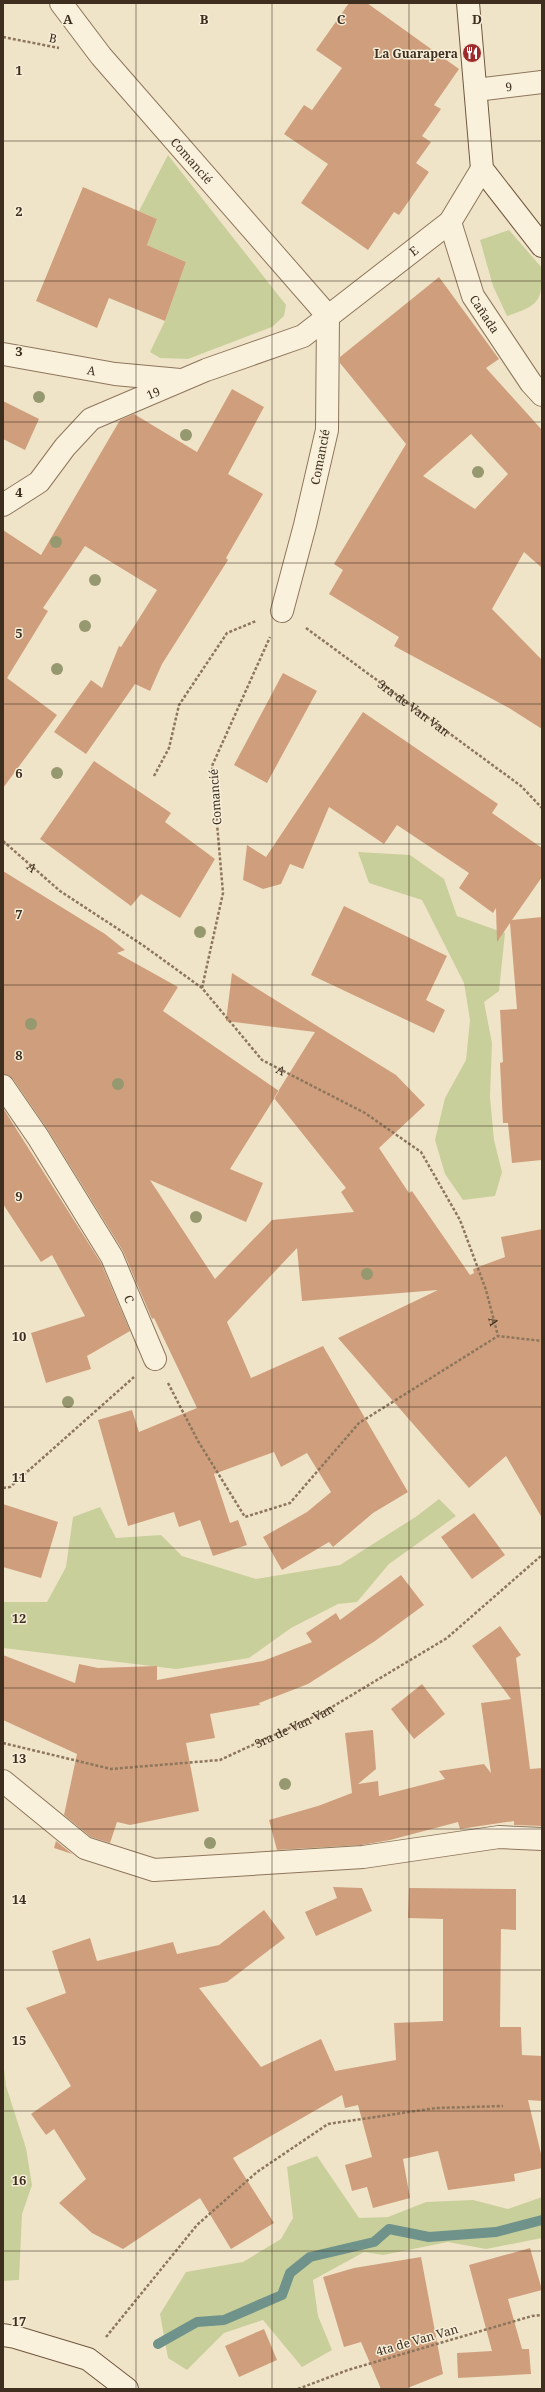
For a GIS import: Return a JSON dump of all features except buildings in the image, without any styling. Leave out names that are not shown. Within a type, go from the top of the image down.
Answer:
[{"type":"street","name":"Comancié","points":[[61,3],[100,56],[328,316],[327,430],[306,525],[282,611]]},
{"type":"street","points":[[468,3],[482,169],[542,246]]},
{"type":"street","name":"9","points":[[476,90],[542,82]]},
{"type":"street","name":"E","points":[[328,316],[450,222],[482,169]]},
{"type":"street","name":"Cañada","points":[[450,222],[473,296],[531,383],[542,395]]},
{"type":"street","name":"19","points":[[3,505],[39,482],[65,447],[91,419],[181,380],[303,336],[328,316]]},
{"type":"street","name":"A","points":[[3,354],[115,374],[181,380]]},
{"type":"street","name":"C","points":[[3,1086],[38,1137],[112,1257],[155,1359]]},
{"type":"street","points":[[3,1781],[85,1848],[154,1870],[363,1857],[499,1837],[542,1839]]},
{"type":"street","points":[[3,2336],[15,2337],[88,2359],[127,2389]]},
{"type":"path","name":"B","points":[[3,37],[100,56]]},
{"type":"path","points":[[154,776],[169,748],[179,705],[227,633],[282,611]]},
{"type":"path","name":"3ra de Van Van","points":[[282,611],[521,786],[542,808]]},
{"type":"path","name":"Comancié","points":[[202,988],[223,893],[212,766],[282,611]]},
{"type":"path","name":"A","points":[[3,841],[60,891],[144,946],[202,988],[262,1060],[364,1113],[421,1152],[460,1220],[486,1290],[498,1336]]},
{"type":"path","name":"A","points":[[155,1359],[198,1440],[245,1517],[290,1503],[359,1423],[498,1336],[542,1341]]},
{"type":"path","points":[[3,1488],[10,1487],[155,1359]]},
{"type":"path","name":"3ra de Van Van","points":[[3,1742],[111,1769],[220,1760],[322,1714],[447,1638],[542,1556]]},
{"type":"path","points":[[88,2359],[197,2226],[257,2172],[328,2124],[436,2108],[503,2106]]},
{"type":"path","name":"4ta de Van Van","points":[[298,2389],[348,2370],[532,2316],[542,2315]]},
{"type":"green space","points":[[168,155],[286,305],[284,316],[272,327],[188,359],[160,358],[150,352],[165,321],[186,262],[147,245],[157,219],[139,211]]},
{"type":"green space","points":[[509,230],[542,268],[542,280],[539,296],[536,301],[526,309],[507,316],[493,286],[480,240]]},
{"type":"green space","points":[[358,852],[410,855],[444,879],[457,916],[505,933],[499,991],[484,1002],[492,1043],[490,1097],[494,1140],[502,1172],[495,1196],[463,1200],[445,1174],[435,1140],[445,1098],[466,1060],[470,1020],[464,983],[422,900],[369,883]]},
{"type":"green space","points":[[439,1499],[456,1516],[389,1564],[357,1602],[338,1604],[291,1628],[249,1658],[176,1669],[3,1648],[3,1602],[47,1602],[66,1567],[73,1517],[100,1507],[116,1538],[161,1535],[182,1556],[256,1579],[340,1565],[417,1516]]},
{"type":"green space","points":[[3,2060],[6,2086],[26,2148],[32,2185],[22,2214],[19,2280],[3,2281]]},
{"type":"green space","points":[[317,2156],[359,2218],[388,2217],[426,2202],[473,2200],[508,2209],[542,2197],[542,2238],[486,2249],[448,2242],[383,2255],[364,2252],[313,2280],[318,2316],[332,2350],[302,2367],[263,2320],[224,2333],[187,2370],[168,2358],[160,2314],[186,2272],[243,2262],[281,2239],[293,2218],[287,2167]]},
{"type":"waterway","points":[[158,2344],[197,2322],[224,2320],[282,2295],[290,2273],[310,2257],[374,2242],[389,2229],[429,2237],[496,2232],[542,2220]]},
{"type":"place","name":"La Guarapera","points":[[472,53]]}]
